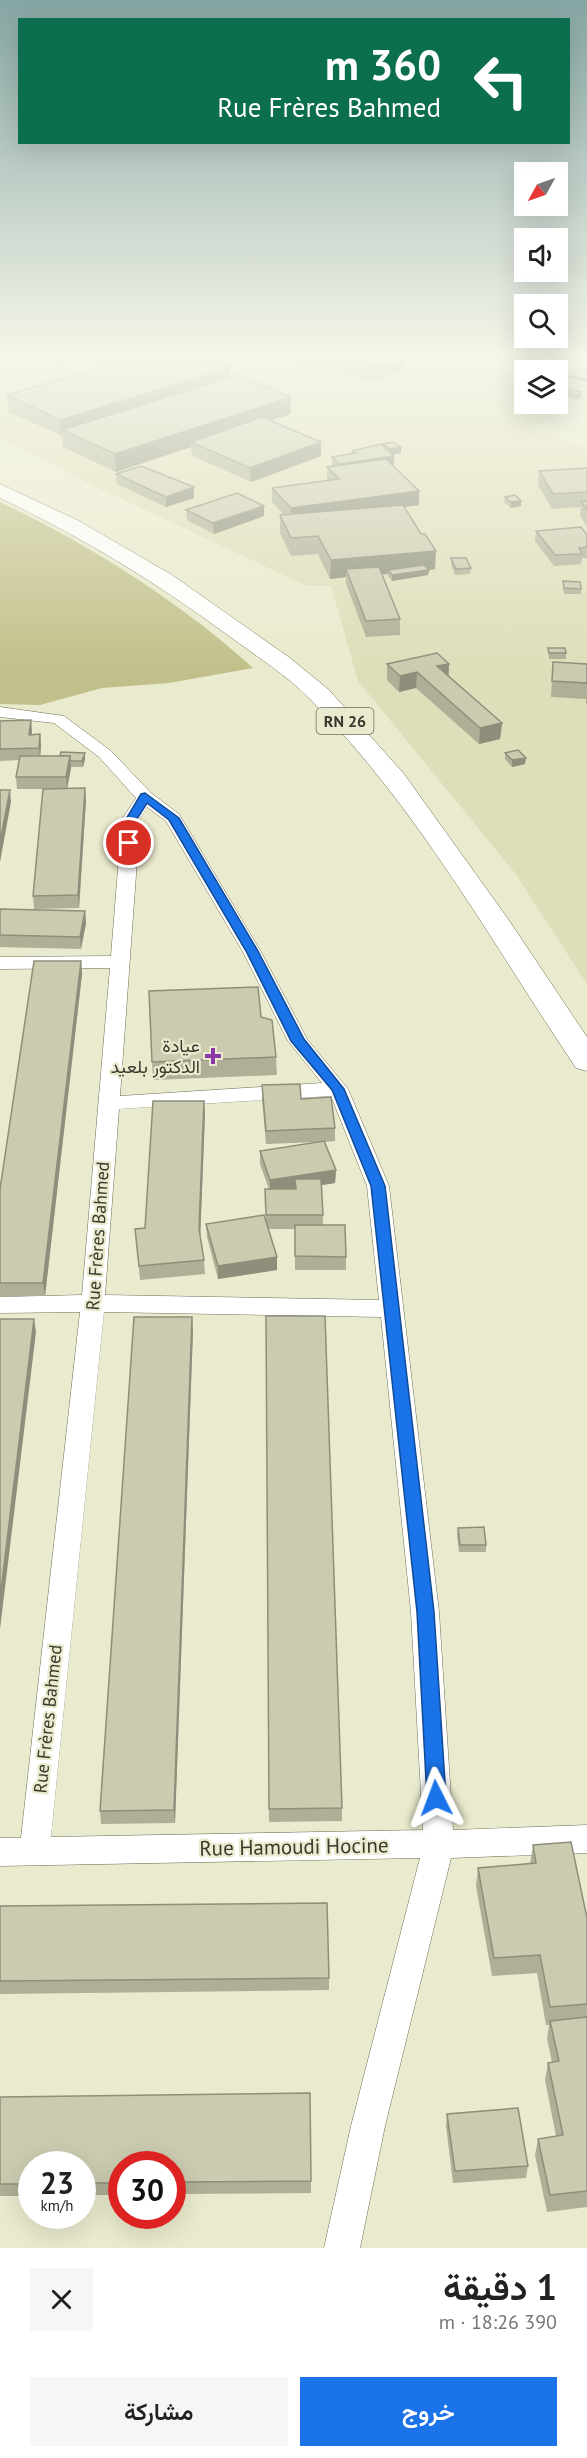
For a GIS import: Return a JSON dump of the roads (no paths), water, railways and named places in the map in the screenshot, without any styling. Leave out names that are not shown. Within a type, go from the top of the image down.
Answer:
[{"type":"main road","name":"RN 26","points":[[0,490],[51,514],[130,558],[187,594],[282,662],[318,693],[361,739],[436,837],[587,1061]]},
{"type":"street","points":[[0,712],[58,719],[105,754],[145,797],[173,818],[252,951],[298,1041],[338,1089],[378,1186],[425,1612],[439,1844],[368,2126],[342,2248]]},
{"type":"street","name":"Rue Frères Bahmed","points":[[34,1852],[93,1303],[131,819],[145,797]]},
{"type":"street","points":[[0,963],[119,962]]},
{"type":"street","points":[[108,1103],[338,1089]]},
{"type":"street","points":[[0,1305],[93,1303],[391,1309]]},
{"type":"street","name":"Rue Hamoudi Hocine","points":[[0,1852],[587,1839]]},
{"type":"place","name":"عيادة الدكتور بلعيد","points":[[213,1056]]}]
